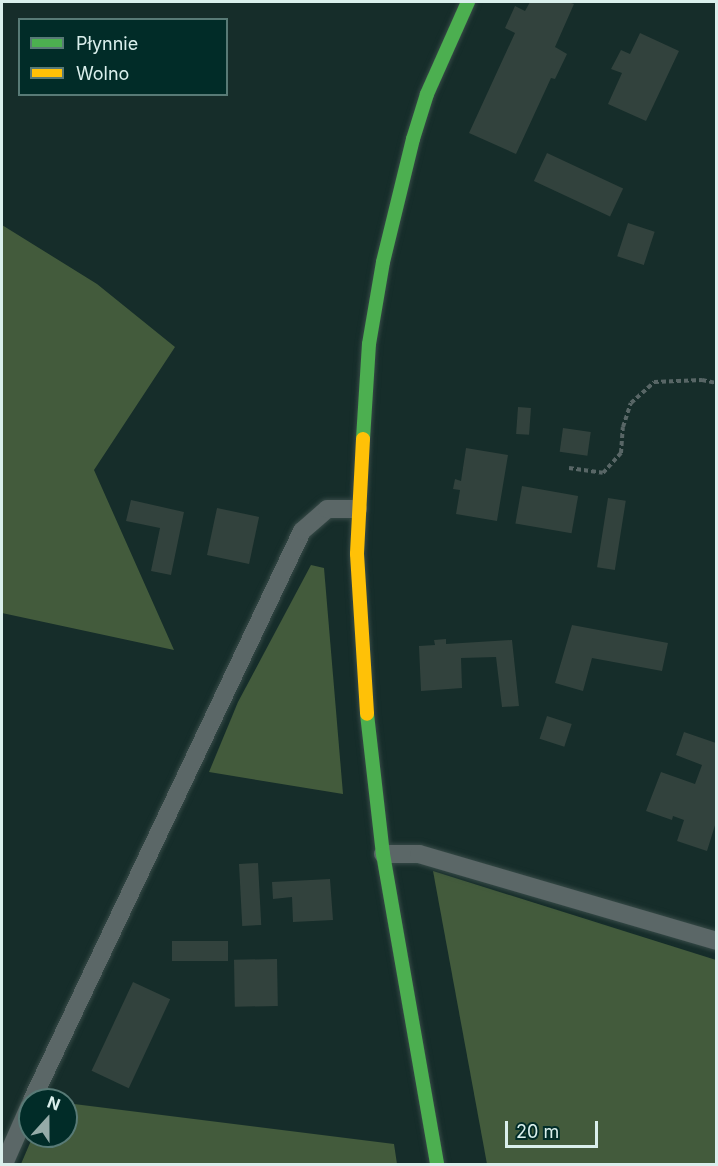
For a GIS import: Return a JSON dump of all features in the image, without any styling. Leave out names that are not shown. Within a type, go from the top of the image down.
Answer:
[{"type":"main road","points":[[437,1164],[383,854],[365,701],[357,554],[358,509],[369,344],[383,262],[413,139],[427,94],[468,2]]},
{"type":"lane","points":[[38,1088],[302,531],[327,509],[358,509]]},
{"type":"lane","points":[[383,854],[419,854],[717,941]]},
{"type":"lane","points":[[4,1164],[18,1132]]},
{"type":"path","points":[[570,468],[603,473],[621,453],[623,427],[631,403],[654,381],[702,380],[717,383]]},
{"type":"green space","points":[[2,225],[97,284],[175,347],[94,470],[174,650],[2,613]]},
{"type":"green space","points":[[311,565],[324,568],[343,794],[209,772],[238,702]]},
{"type":"green space","points":[[433,871],[716,960],[716,1164],[487,1164]]},
{"type":"green space","points":[[78,1104],[394,1144],[397,1164],[21,1164],[28,1148],[78,1148]]},
{"type":"building","points":[[530,2],[574,4],[555,47],[567,54],[555,79],[551,78],[516,154],[469,133],[515,33],[505,28],[515,6],[525,11]]},
{"type":"building","points":[[640,33],[679,51],[646,121],[608,104],[622,73],[611,69],[621,50],[630,54]]},
{"type":"building","points":[[547,153],[623,188],[610,217],[534,181]]},
{"type":"building","points":[[628,223],[655,232],[644,265],[617,256]]},
{"type":"building","points":[[518,407],[531,408],[529,435],[516,434]]},
{"type":"building","points":[[563,428],[591,432],[587,456],[560,452]]},
{"type":"building","points":[[466,448],[508,455],[497,521],[456,514],[460,490],[453,489],[455,479],[461,481]]},
{"type":"building","points":[[522,486],[578,496],[572,533],[515,523]]},
{"type":"building","points":[[608,498],[626,501],[615,570],[597,567]]},
{"type":"building","points":[[131,500],[184,512],[171,575],[151,571],[160,528],[126,521]]},
{"type":"building","points":[[217,508],[259,517],[249,564],[207,555]]},
{"type":"building","points":[[572,625],[668,643],[662,671],[592,658],[583,691],[555,683]]},
{"type":"building","points":[[446,639],[446,644],[512,640],[519,706],[502,707],[496,657],[461,658],[462,688],[421,691],[419,646],[435,645],[434,640]]},
{"type":"building","points":[[547,716],[572,724],[564,747],[540,739]]},
{"type":"building","points":[[684,732],[716,743],[716,822],[707,851],[677,841],[684,820],[673,816],[672,820],[646,811],[661,772],[695,784],[702,765],[676,755]]},
{"type":"building","points":[[258,863],[261,925],[242,926],[239,864]]},
{"type":"building","points":[[330,879],[333,920],[293,922],[292,897],[273,899],[272,882]]},
{"type":"building","points":[[172,941],[228,941],[228,961],[172,961]]},
{"type":"building","points":[[277,959],[278,1006],[235,1007],[234,960]]},
{"type":"building","points":[[133,982],[170,999],[129,1088],[92,1071]]},
{"type":"traffic: fast","points":[[363,439],[369,344],[383,262],[413,139],[427,94],[468,2]]},
{"type":"traffic: fast","points":[[367,714],[383,854],[437,1164]]},
{"type":"traffic: slow","points":[[363,439],[357,554],[367,714]]}]
